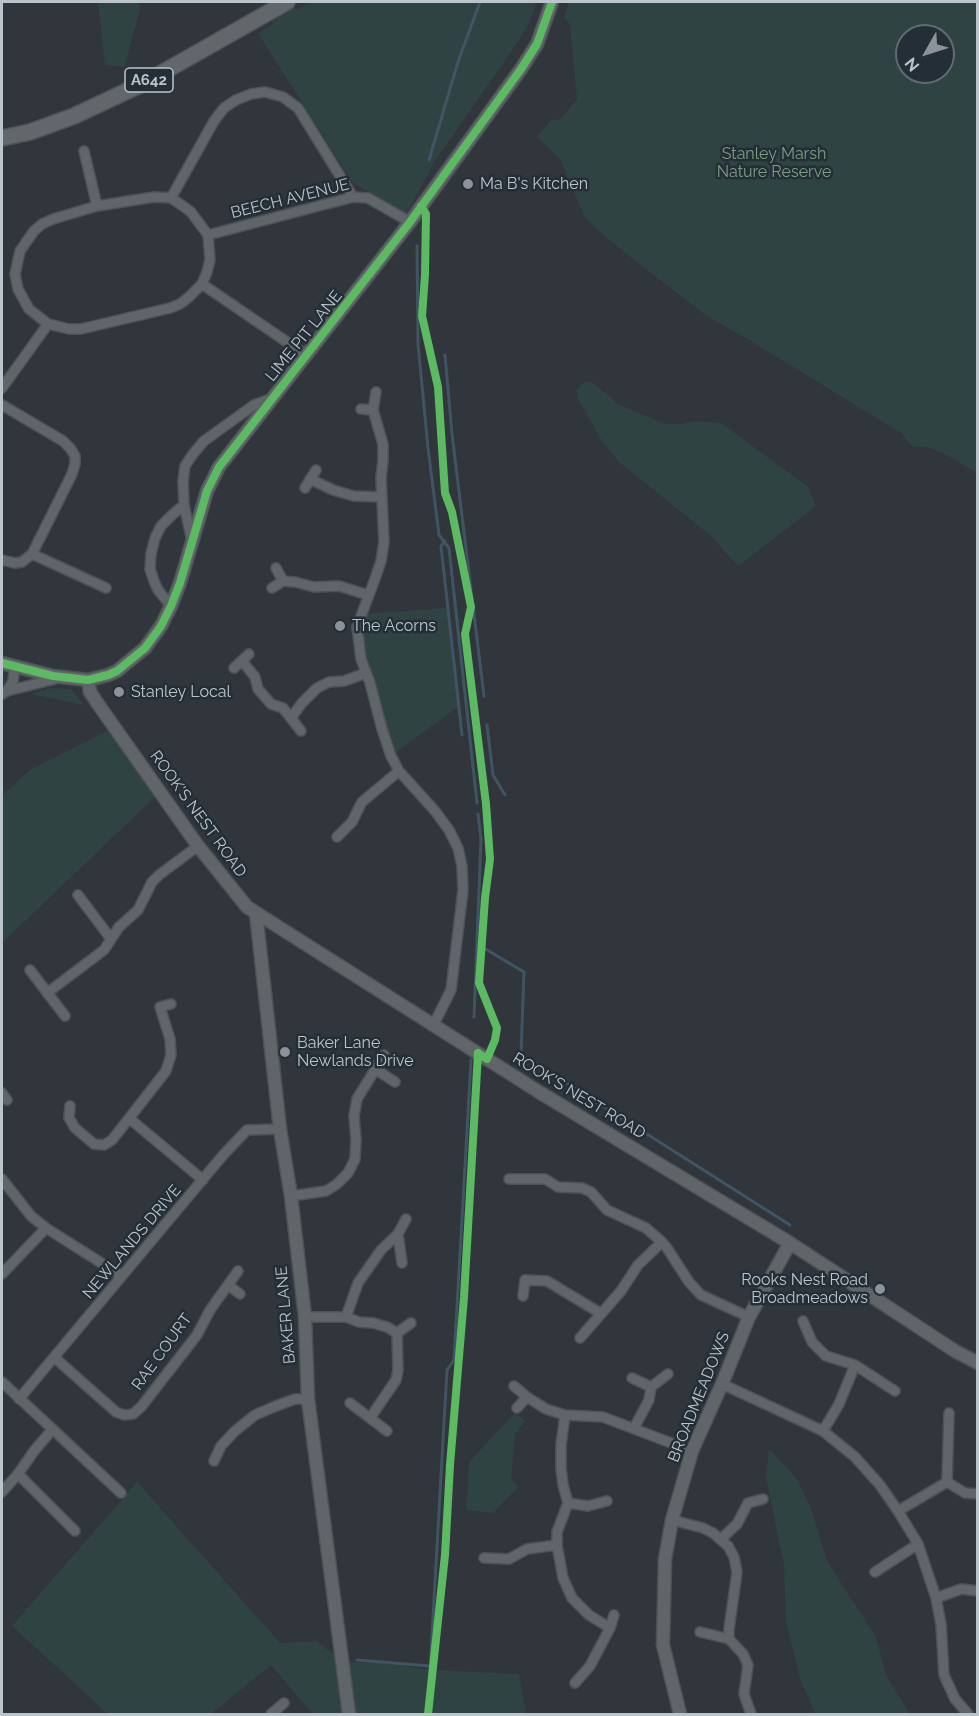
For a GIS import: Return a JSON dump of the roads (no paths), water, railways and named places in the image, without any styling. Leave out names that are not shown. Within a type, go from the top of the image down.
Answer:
[{"type":"main road","name":"A642","points":[[2,138],[30,132],[74,116],[142,84],[288,2]]},
{"type":"street","name":"LIME PIT LANE","points":[[88,680],[108,675],[139,653],[161,626],[180,583],[207,491],[219,467],[410,222],[520,69],[537,44],[552,2]]},
{"type":"street","points":[[171,198],[214,121],[224,108],[251,94],[265,92],[283,97],[298,108],[353,197]]},
{"type":"street","points":[[84,151],[97,206]]},
{"type":"street","name":"BEECH AVENUE","points":[[208,235],[353,197],[368,198],[410,222]]},
{"type":"street","points":[[141,198],[171,198],[191,212],[208,235],[210,260],[202,284],[180,304],[170,308],[81,328],[69,329],[48,324],[29,309],[18,289],[15,273],[20,251],[27,239],[42,224],[97,206],[141,198]]},
{"type":"street","points":[[202,284],[306,355]]},
{"type":"street","points":[[2,388],[48,324]]},
{"type":"street","points":[[376,392],[373,410],[383,444],[381,478],[384,542],[376,576],[357,627],[361,659],[388,747],[399,771],[449,830],[458,848],[462,866],[463,890],[451,990],[434,1024]]},
{"type":"street","name":"LIME PIT LANE","points":[[192,541],[184,505],[185,466],[204,441],[254,405],[270,399]]},
{"type":"street","points":[[2,405],[63,441],[75,456],[72,474],[32,554],[22,562],[2,560]]},
{"type":"street","points":[[361,409],[373,410]]},
{"type":"street","points":[[316,470],[308,484],[354,496],[382,497]]},
{"type":"street","points":[[171,606],[154,581],[150,569],[151,554],[161,526],[184,505]]},
{"type":"street","points":[[32,554],[106,588]]},
{"type":"street","points":[[276,568],[283,581]]},
{"type":"street","points":[[272,588],[283,581],[314,587],[339,586],[368,596]]},
{"type":"street","points":[[234,668],[246,657],[258,689],[271,704],[283,708],[301,731]]},
{"type":"street","points":[[2,663],[62,678],[88,680]]},
{"type":"street","points":[[4,692],[13,681],[15,666]]},
{"type":"street","points":[[291,718],[317,688],[329,682],[344,681],[366,673]]},
{"type":"street","points":[[4,692],[62,678]]},
{"type":"street","name":"ROOK'S NEST ROAD","points":[[88,680],[90,692],[98,704],[198,846],[241,902],[539,1092],[790,1243],[955,1352],[978,1363]]},
{"type":"street","points":[[337,837],[352,822],[362,802],[399,771]]},
{"type":"street","points":[[47,993],[104,950],[119,927],[138,910],[152,882],[198,846]]},
{"type":"street","points":[[78,895],[111,939]]},
{"type":"street","name":"BAKER LANE","points":[[256,913],[304,1317],[308,1399],[349,1714]]},
{"type":"street","points":[[30,970],[65,1016]]},
{"type":"street","points":[[70,1106],[69,1118],[75,1128],[94,1144],[104,1145],[112,1140],[166,1071],[171,1055],[170,1039],[160,1007],[171,1004]]},
{"type":"street","points":[[291,1196],[326,1191],[348,1173],[355,1159],[354,1116],[357,1099],[384,1055]]},
{"type":"street","points":[[375,1069],[394,1082]]},
{"type":"street","points":[[130,1119],[203,1180]]},
{"type":"street","name":"NEWLANDS DRIVE","points":[[19,1399],[224,1154],[247,1130],[280,1129]]},
{"type":"street","points":[[2,1179],[31,1216],[122,1276]]},
{"type":"street","points":[[509,1179],[545,1179],[558,1187],[582,1188],[591,1192],[607,1210],[646,1228],[664,1245],[688,1282],[701,1295],[749,1317]]},
{"type":"street","points":[[346,1317],[358,1283],[381,1250],[398,1234],[406,1220]]},
{"type":"street","points":[[2,1274],[46,1228]]},
{"type":"street","points":[[398,1234],[402,1263]]},
{"type":"street","name":"BROADMEADOWS","points":[[680,1714],[663,1645],[665,1559],[672,1520],[692,1451],[749,1317],[790,1243]]},
{"type":"street","points":[[580,1338],[621,1291],[638,1265],[664,1245]]},
{"type":"street","name":"RAE COURT","points":[[55,1358],[116,1412],[124,1415],[132,1414],[141,1407],[197,1335],[210,1310],[238,1271]]},
{"type":"street","points":[[523,1296],[525,1280],[547,1281],[600,1313]]},
{"type":"street","points":[[228,1285],[240,1294]]},
{"type":"street","points":[[304,1317],[346,1317],[359,1322],[373,1323],[397,1333]]},
{"type":"street","points":[[803,1321],[812,1342],[826,1356],[855,1365],[895,1390]]},
{"type":"street","points":[[397,1333],[411,1323]]},
{"type":"street","points":[[370,1418],[396,1380],[397,1333]]},
{"type":"street","points":[[824,1431],[855,1365]]},
{"type":"street","points":[[634,1428],[649,1400],[651,1387],[668,1374]]},
{"type":"street","points":[[632,1378],[651,1387]]},
{"type":"street","points":[[2,1382],[121,1493]]},
{"type":"street","points":[[722,1384],[824,1431],[855,1457],[880,1485],[918,1544],[936,1598],[941,1624],[945,1674],[955,1699],[968,1714]]},
{"type":"street","points":[[514,1386],[530,1399],[565,1415],[603,1417],[692,1451]]},
{"type":"street","points":[[214,1461],[222,1446],[235,1431],[255,1416],[295,1399],[308,1399]]},
{"type":"street","points":[[517,1407],[530,1399]]},
{"type":"street","points":[[350,1403],[387,1431]]},
{"type":"street","points":[[947,1482],[949,1413]]},
{"type":"street","points":[[565,1415],[561,1468],[568,1503],[557,1532],[563,1578],[572,1598],[589,1616],[610,1628]]},
{"type":"street","points":[[2,1492],[52,1430]]},
{"type":"street","points":[[18,1474],[75,1531]]},
{"type":"street","points":[[898,1511],[947,1482]]},
{"type":"street","points":[[947,1482],[965,1493],[978,1494]]},
{"type":"street","points":[[721,1539],[736,1524],[748,1503],[763,1499]]},
{"type":"street","points":[[568,1503],[588,1506],[607,1501]]},
{"type":"street","points":[[672,1520],[703,1528],[721,1539],[734,1557],[737,1572],[729,1639]]},
{"type":"street","points":[[874,1572],[918,1544]]},
{"type":"street","points":[[484,1558],[509,1559],[527,1549],[557,1545]]},
{"type":"street","points":[[936,1598],[961,1589],[978,1591]]},
{"type":"street","points":[[574,1683],[590,1666],[610,1628],[614,1615]]},
{"type":"street","points":[[700,1632],[729,1639],[743,1654],[748,1665],[744,1694],[751,1714]]},
{"type":"street","points":[[271,1714],[284,1703]]},
{"type":"waterway","points":[[429,160],[458,62],[480,2]]},
{"type":"waterway","points":[[417,246],[418,344],[428,448],[439,535],[449,548],[477,803]]},
{"type":"waterway","points":[[445,355],[452,434],[484,696]]},
{"type":"waterway","points":[[445,541],[441,546],[462,735]]},
{"type":"waterway","points":[[487,725],[493,775],[505,795]]},
{"type":"waterway","points":[[474,1017],[481,839],[478,814]]},
{"type":"waterway","points":[[477,944],[524,972],[521,1054],[790,1225]]},
{"type":"waterway","points":[[430,1670],[447,1370],[454,1360],[471,1060]]},
{"type":"waterway","points":[[357,1660],[430,1666]]},
{"type":"place","name":"Ma B's Kitchen","points":[[468,184]]},
{"type":"place","name":"The Acorns","points":[[340,626]]},
{"type":"place","name":"Stanley Local","points":[[119,692]]},
{"type":"place","name":"Baker Lane Newlands Drive","points":[[285,1052]]},
{"type":"place","name":"Rooks Nest Road Broadmeadows","points":[[880,1289]]},
{"type":"park label","name":"Stanley Marsh Nature Reserve","points":[[774,163]]}]
